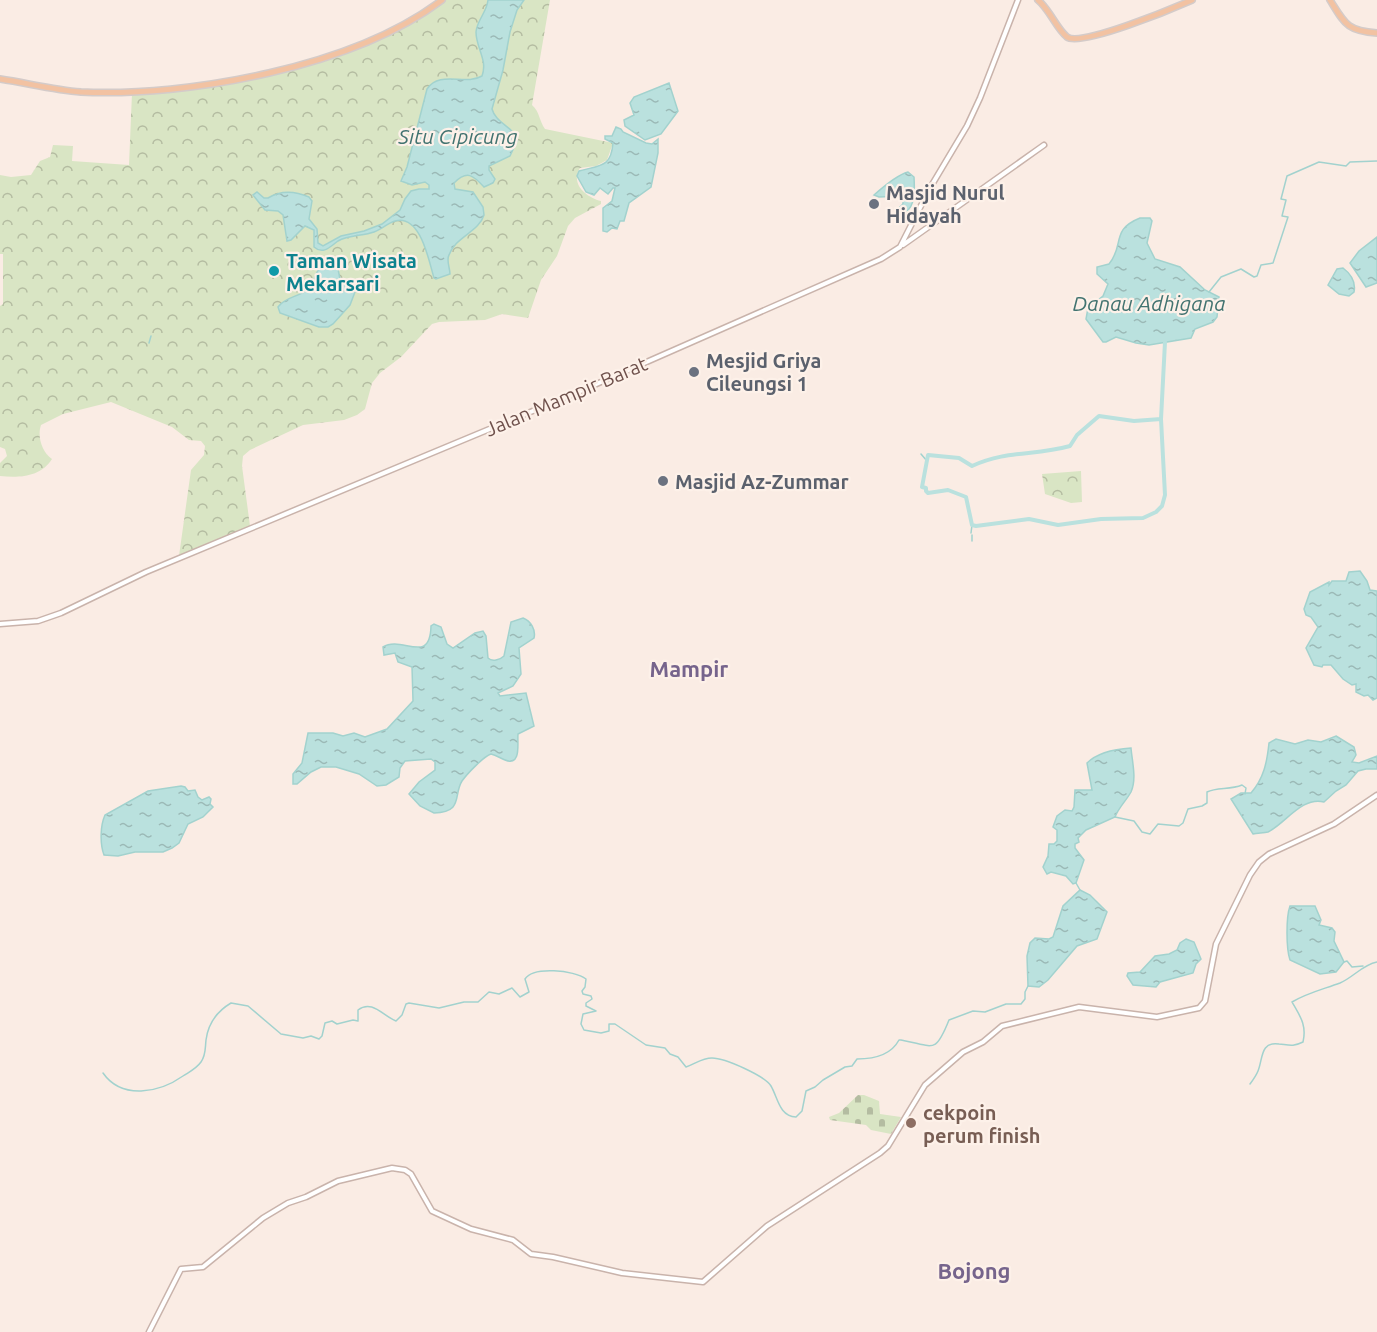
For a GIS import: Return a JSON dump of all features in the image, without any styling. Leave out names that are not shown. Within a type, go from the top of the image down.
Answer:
[{"type":"main road","points":[[0,79],[72,91],[94,92],[163,91],[212,84],[303,64],[341,52],[410,21],[441,0]]},
{"type":"main road","points":[[1038,0],[1062,32],[1067,37],[1075,39],[1108,32],[1192,0]]},
{"type":"main road","points":[[1330,0],[1348,27],[1377,33]]},
{"type":"street","points":[[900,247],[930,188],[975,110],[1018,0]]},
{"type":"street","name":"Jalan Mampir Barat","points":[[0,624],[44,619],[146,572],[576,393],[881,259],[1044,145]]},
{"type":"street","points":[[150,1332],[181,1269],[203,1268],[263,1218],[288,1203],[338,1181],[389,1168],[400,1169],[411,1174],[432,1211],[471,1229],[513,1240],[531,1254],[632,1275],[703,1282],[761,1230],[880,1153],[888,1146],[925,1085],[963,1052],[984,1041],[998,1028],[1079,1007],[1151,1017],[1194,1009],[1202,1005],[1206,997],[1216,944],[1259,862],[1269,854],[1334,824],[1377,795]]},
{"type":"green space","name":"Taman Wisata Mekarsari","points":[[445,0],[550,0],[532,105],[545,129],[613,143],[607,160],[596,166],[580,168],[577,174],[581,189],[601,201],[601,204],[575,218],[568,226],[557,256],[541,280],[528,318],[502,314],[485,320],[432,324],[401,357],[380,373],[372,383],[365,409],[357,415],[344,420],[303,425],[250,450],[243,456],[242,466],[250,526],[179,556],[191,470],[204,455],[205,446],[201,441],[189,440],[172,427],[111,402],[63,414],[41,425],[41,444],[52,459],[42,470],[15,477],[0,476],[0,463],[7,456],[5,449],[0,447],[0,306],[3,304],[3,254],[0,254],[0,175],[11,177],[31,175],[40,161],[50,157],[53,145],[73,146],[72,161],[129,165],[132,93],[211,86],[296,68],[377,40],[413,21]]},
{"type":"green space","points":[[1081,471],[1082,502],[1071,503],[1045,494],[1042,474]]},
{"type":"green space","points":[[858,1095],[879,1101],[880,1114],[901,1117],[891,1134],[871,1130],[866,1125],[830,1120],[829,1117],[839,1113]]},
{"type":"water","name":"Situ Cipicung","points":[[488,0],[524,0],[517,10],[510,32],[503,70],[492,109],[517,141],[510,156],[489,166],[495,179],[493,183],[484,187],[473,177],[466,175],[454,183],[455,189],[473,192],[483,207],[484,215],[477,226],[452,249],[448,257],[450,274],[434,278],[422,241],[411,225],[404,221],[395,221],[374,232],[342,239],[323,250],[314,247],[314,230],[305,226],[287,241],[283,215],[278,211],[265,210],[253,195],[257,192],[264,198],[288,192],[309,197],[312,201],[309,219],[317,229],[318,243],[323,246],[341,236],[382,224],[400,210],[411,191],[429,189],[429,185],[425,182],[412,185],[401,181],[407,167],[427,89],[439,80],[468,80],[482,76],[484,65],[476,32]]},
{"type":"water","points":[[669,83],[678,111],[661,134],[645,140],[625,126],[624,120],[634,115],[630,103],[634,97]]},
{"type":"water","points":[[616,127],[646,143],[652,144],[658,139],[658,153],[651,187],[629,203],[624,221],[620,221],[617,229],[612,228],[607,232],[603,231],[603,208],[612,201],[615,188],[608,194],[600,188],[594,195],[586,192],[577,176],[579,171],[607,161],[613,143],[605,139],[605,136],[612,136]]},
{"type":"water","points":[[908,172],[914,177],[913,201],[908,211],[897,217],[895,212],[903,204],[902,196],[879,197],[874,195],[895,178]]},
{"type":"water","name":"Danau Adhigana","points":[[1140,218],[1150,218],[1152,221],[1147,243],[1155,259],[1180,267],[1205,290],[1219,297],[1217,317],[1213,322],[1195,329],[1191,338],[1149,345],[1116,337],[1103,342],[1086,319],[1088,308],[1103,296],[1108,284],[1097,274],[1097,267],[1109,264],[1114,257],[1121,233]]},
{"type":"water","points":[[1377,237],[1377,283],[1366,287],[1350,263],[1359,251]]},
{"type":"water","points":[[326,259],[337,264],[340,279],[355,292],[350,305],[328,327],[319,327],[280,313],[278,307],[281,303],[308,289]]},
{"type":"water","points":[[1343,268],[1354,282],[1354,292],[1349,296],[1339,294],[1328,285],[1337,269]]},
{"type":"water","points":[[1360,571],[1370,590],[1377,591],[1377,698],[1373,700],[1368,695],[1364,696],[1356,692],[1356,684],[1352,685],[1343,679],[1331,665],[1322,667],[1314,665],[1306,648],[1318,627],[1311,617],[1306,615],[1304,609],[1310,592],[1329,582],[1329,585],[1332,581],[1346,581],[1349,572]]},
{"type":"water","points":[[523,618],[532,626],[534,638],[519,648],[521,674],[513,686],[498,693],[500,696],[526,693],[534,726],[518,734],[517,753],[514,760],[505,760],[491,754],[476,766],[459,786],[456,802],[450,810],[434,813],[420,806],[409,794],[419,782],[435,770],[435,762],[431,759],[405,761],[400,768],[399,777],[386,785],[377,786],[359,774],[336,767],[321,767],[297,784],[293,784],[293,774],[302,763],[308,733],[333,733],[343,736],[354,733],[365,737],[387,729],[413,701],[412,667],[398,662],[395,653],[384,655],[383,647],[398,644],[420,647],[426,644],[431,626],[434,624],[441,627],[447,644],[453,648],[475,633],[483,631],[486,636],[488,658],[496,660],[504,656],[511,622]]},
{"type":"water","points":[[1336,736],[1354,747],[1356,755],[1352,762],[1359,763],[1377,756],[1377,769],[1358,771],[1346,785],[1324,802],[1308,803],[1268,832],[1253,834],[1231,799],[1241,793],[1251,793],[1259,782],[1264,770],[1269,743],[1276,739],[1295,744],[1308,740],[1321,742]]},
{"type":"water","points":[[1131,748],[1134,776],[1131,792],[1115,817],[1086,830],[1078,838],[1079,842],[1075,844],[1075,848],[1084,860],[1076,883],[1073,884],[1066,876],[1051,872],[1047,874],[1043,867],[1048,856],[1049,844],[1057,841],[1057,830],[1053,827],[1057,816],[1065,810],[1072,811],[1075,790],[1092,790],[1087,763],[1113,750]]},
{"type":"water","points":[[181,786],[188,791],[195,790],[202,800],[209,797],[213,807],[203,817],[188,824],[179,843],[163,852],[104,855],[101,835],[105,815],[148,791]]},
{"type":"water","points":[[1080,890],[1090,895],[1107,912],[1097,939],[1077,946],[1048,980],[1039,987],[1028,986],[1027,956],[1030,943],[1035,938],[1053,937],[1063,906]]},
{"type":"water","points":[[1290,906],[1315,906],[1321,920],[1319,925],[1332,928],[1335,932],[1334,941],[1344,962],[1336,972],[1320,974],[1290,960],[1287,933]]},
{"type":"water","points":[[1186,939],[1194,942],[1201,959],[1196,964],[1193,973],[1160,982],[1156,987],[1133,985],[1127,976],[1128,973],[1140,972],[1155,956],[1177,950],[1180,943]]},
{"type":"waterway","points":[[1209,292],[1221,277],[1241,269],[1254,277],[1257,276],[1261,265],[1273,263],[1288,217],[1282,216],[1286,200],[1281,199],[1287,176],[1319,162],[1346,166],[1350,162],[1377,161]]},
{"type":"waterway","points":[[149,343],[151,336]]},
{"type":"waterway","points":[[1161,419],[1134,421],[1099,416],[1077,435],[1070,446],[1009,455],[972,466],[959,458],[928,455],[922,487],[926,488],[928,493],[948,490],[966,497],[972,525],[976,526],[1029,519],[1058,525],[1101,519],[1143,518],[1156,512],[1162,506],[1165,495],[1161,419],[1165,342]]},
{"type":"waterway","points":[[921,454],[927,461]]},
{"type":"waterway","points":[[971,533],[972,525]]},
{"type":"waterway","points":[[972,535],[972,541]]},
{"type":"waterway","points":[[1115,817],[1134,821],[1142,832],[1150,834],[1158,824],[1179,826],[1183,823],[1188,809],[1207,803],[1207,792],[1242,785],[1246,788],[1245,794]]},
{"type":"waterway","points":[[1076,883],[1080,890]]},
{"type":"waterway","points":[[1344,962],[1347,961],[1352,967],[1363,966]]},
{"type":"waterway","points":[[1250,1084],[1258,1071],[1263,1052],[1268,1045],[1294,1045],[1303,1042],[1303,1026],[1292,1002],[1340,983],[1377,962]]},
{"type":"waterway","points":[[103,1073],[111,1082],[130,1090],[152,1090],[173,1082],[201,1062],[205,1054],[207,1034],[211,1024],[217,1014],[231,1003],[248,1006],[281,1034],[303,1038],[311,1036],[319,1039],[325,1023],[358,1021],[358,1010],[363,1007],[373,1007],[396,1021],[402,1015],[406,1004],[409,1003],[439,1008],[464,1002],[478,1002],[489,992],[499,994],[512,988],[520,997],[529,992],[525,979],[529,975],[536,972],[554,971],[573,973],[586,979],[582,991],[592,999],[586,1003],[586,1006],[596,1011],[583,1014],[581,1024],[584,1030],[601,1033],[609,1031],[609,1024],[615,1024],[646,1045],[665,1048],[670,1054],[678,1057],[686,1067],[708,1058],[735,1064],[767,1082],[782,1110],[796,1117],[802,1111],[806,1091],[845,1067],[852,1066],[857,1059],[886,1053],[899,1040],[932,1045],[940,1039],[949,1020],[973,1011],[985,1012],[1006,1004],[1021,1004],[1025,999],[1028,986]]},
{"type":"place","name":"Masjid Nurul Hidayah","points":[[874,204]]},
{"type":"place","name":"Taman Wisata Mekarsari","points":[[274,271]]},
{"type":"place","name":"Mesjid Griya Cileungsi 1","points":[[694,372]]},
{"type":"place","name":"Masjid Az-Zummar","points":[[663,481]]},
{"type":"place","name":"cekpoin perum finish","points":[[911,1123]]},
{"type":"district","name":"Mampir","points":[[689,668]]},
{"type":"district","name":"Bojong","points":[[974,1270]]}]
